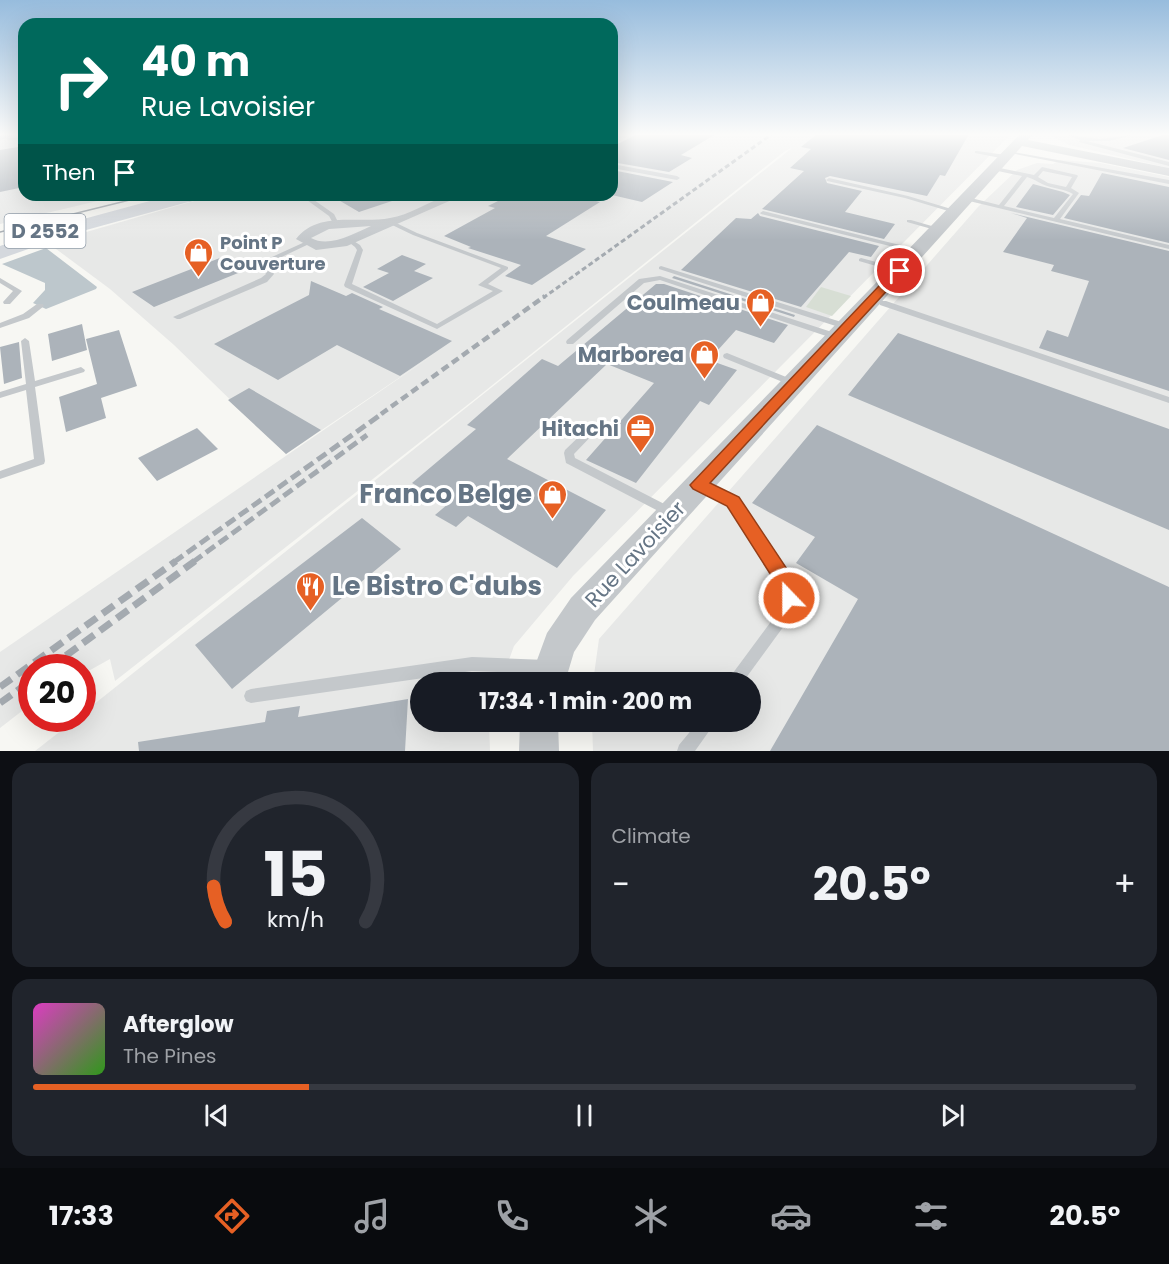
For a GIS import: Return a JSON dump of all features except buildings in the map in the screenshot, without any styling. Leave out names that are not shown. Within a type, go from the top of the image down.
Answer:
[{"type":"main road","name":"D 2552","points":[[0,246],[90,216],[146,201]]},
{"type":"main road","points":[[0,253],[61,231],[171,201]]},
{"type":"street","name":"Rue Lavoisier","points":[[550,672],[559,645],[583,609],[995,169]]},
{"type":"street","points":[[1147,169],[1169,172]]},
{"type":"street","points":[[390,222],[336,224],[307,232],[303,239],[307,243],[325,246],[349,240],[442,201]]},
{"type":"street","points":[[539,732],[539,751]]},
{"type":"lane","points":[[630,169],[677,177]]},
{"type":"lane","points":[[1023,169],[1026,175],[1035,177],[1046,184],[1076,193],[1056,220]]},
{"type":"lane","points":[[1035,177],[1041,169]]},
{"type":"lane","points":[[1041,169],[1067,172],[1075,176],[1068,189]]},
{"type":"lane","points":[[1103,169],[1169,182]]},
{"type":"lane","points":[[1000,207],[1026,175]]},
{"type":"lane","points":[[829,180],[906,197],[961,205],[1000,207],[1169,247]]},
{"type":"lane","points":[[61,231],[184,201]]},
{"type":"lane","points":[[312,201],[332,215],[336,224]]},
{"type":"lane","points":[[763,213],[918,252]]},
{"type":"lane","points":[[909,221],[939,229]]},
{"type":"lane","points":[[349,240],[360,250],[348,285],[438,327],[499,291],[482,285],[506,268],[415,234],[390,222]]},
{"type":"lane","points":[[177,317],[264,280],[270,274],[264,263],[307,243]]},
{"type":"lane","points":[[861,260],[900,271]]},
{"type":"lane","points":[[661,268],[843,332]]},
{"type":"lane","points":[[570,342],[642,281],[650,278],[660,278],[843,332]]},
{"type":"lane","points":[[0,280],[18,291],[7,302]]},
{"type":"lane","points":[[883,303],[1169,399]]},
{"type":"lane","points":[[0,326],[26,316],[40,306]]},
{"type":"lane","points":[[0,475],[40,461],[26,341]]},
{"type":"lane","points":[[727,356],[795,384]]},
{"type":"lane","points":[[0,395],[81,370]]},
{"type":"lane","points":[[594,428],[568,453],[570,460],[643,495],[672,513]]},
{"type":"lane","points":[[699,485],[733,502],[785,581],[789,598],[784,615],[742,672]]},
{"type":"lane","points":[[417,672],[472,664],[528,672]]},
{"type":"lane","points":[[251,696],[410,673]]},
{"type":"lane","points":[[685,751],[699,732]]},
{"type":"shaded area","points":[[0,169],[18,169],[18,201],[98,201],[0,224]]},
{"type":"shaded area","points":[[618,169],[762,169],[475,399],[115,681],[110,659],[96,667],[96,654],[18,654],[18,714],[0,728],[0,652],[436,353],[286,454],[174,345],[110,289],[48,243],[194,201],[618,201]]},
{"type":"shaded area","points":[[766,169],[976,169],[573,576],[514,646],[505,672],[410,672],[410,732],[489,732],[490,751],[35,751],[59,732],[96,732],[96,703]]},
{"type":"shaded area","points":[[1020,169],[1130,169],[1169,177],[1169,751],[593,751],[592,732],[761,732],[761,672],[594,672],[599,639],[978,207]]},
{"type":"shaded area","points":[[46,248],[97,287],[96,289],[46,309],[33,303],[45,290],[45,283],[2,264]]},
{"type":"shaded area","points":[[821,287],[851,296],[832,316],[806,307]]},
{"type":"tram line","points":[[0,232],[126,201]]},
{"type":"railway","points":[[543,298],[723,169]]},
{"type":"railway","points":[[381,414],[545,296]]},
{"type":"railway","points":[[174,562],[383,413]]},
{"type":"railway","points":[[193,562],[367,435]]},
{"type":"railway","points":[[0,687],[176,561]]},
{"type":"railway","points":[[68,654],[195,561]]},
{"type":"railway","points":[[0,703],[18,690]]},
{"type":"place","name":"Point P Couverture","points":[[199,278]]},
{"type":"place","name":"Coulmeau","points":[[761,328]]},
{"type":"place","name":"Marborea","points":[[705,380]]},
{"type":"place","name":"Hitachi","points":[[640,454]]},
{"type":"place","name":"Franco Belge","points":[[553,520]]},
{"type":"place","name":"Le Bistro C'dubs","points":[[311,612]]},
{"type":"route","points":[[789,598],[785,581],[733,502],[699,485],[900,271]]}]
